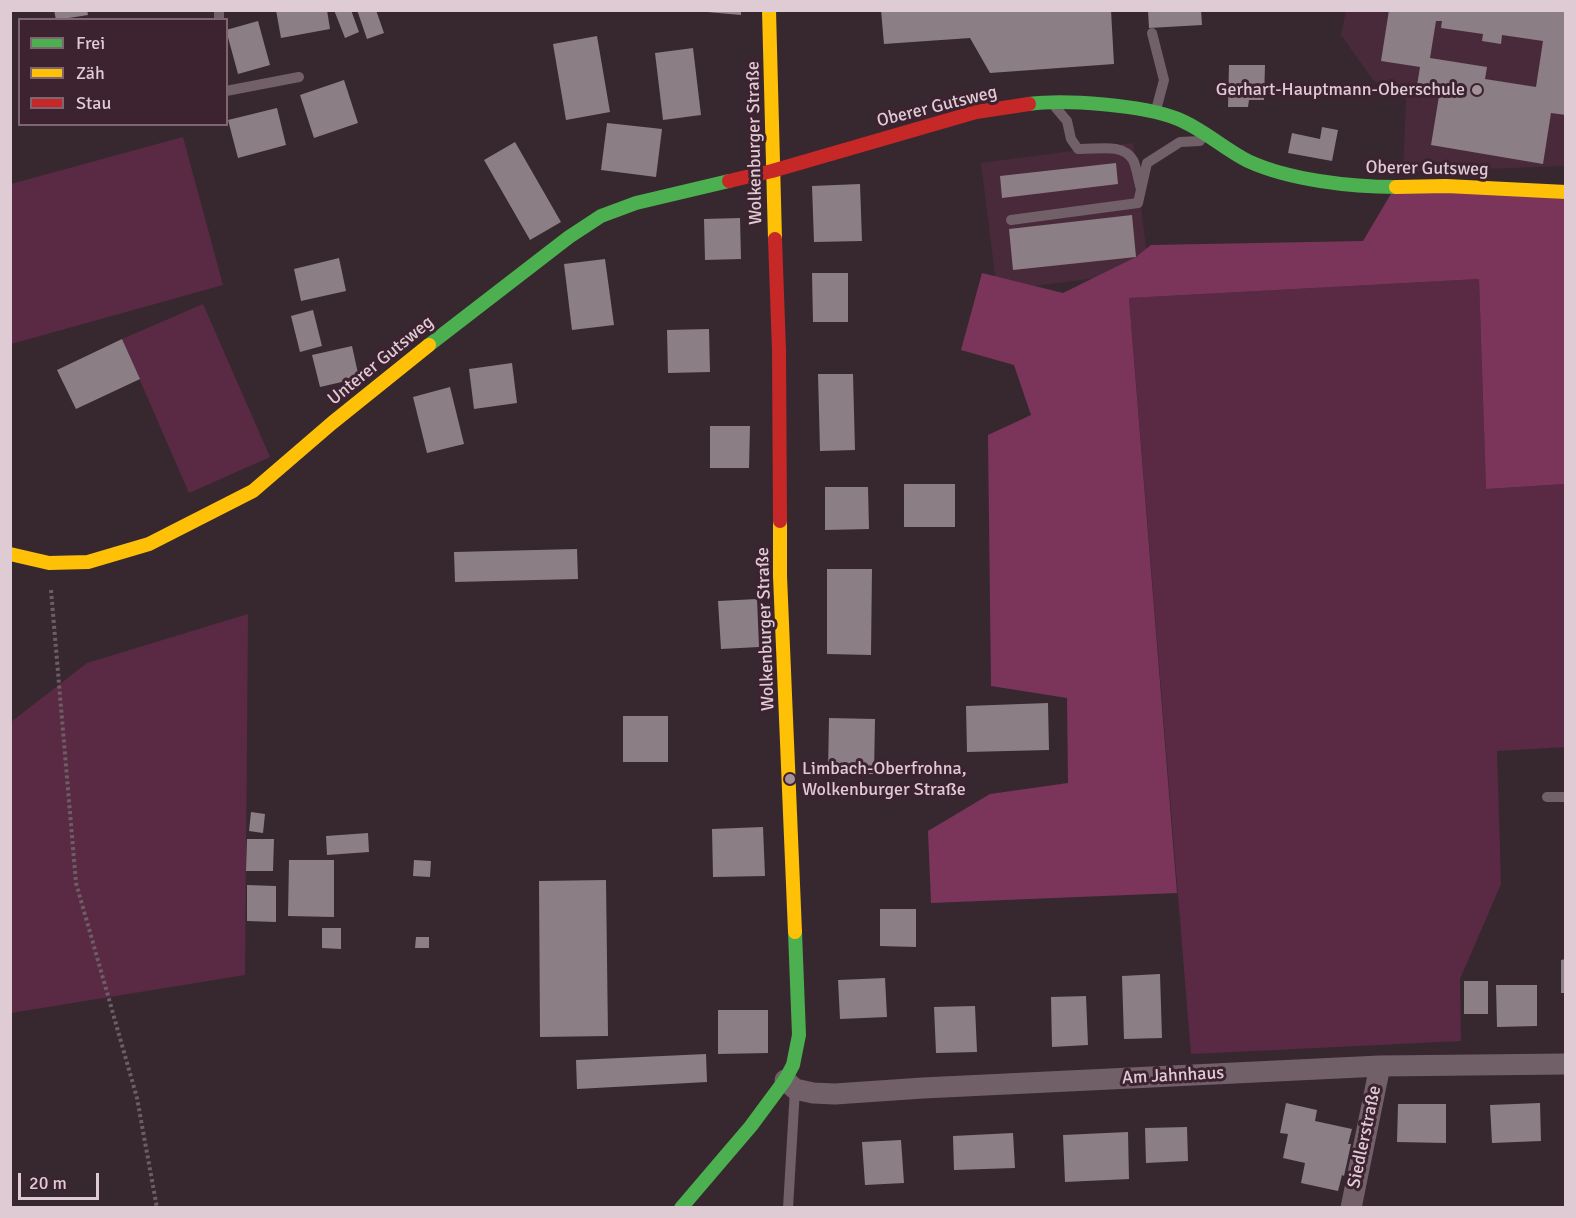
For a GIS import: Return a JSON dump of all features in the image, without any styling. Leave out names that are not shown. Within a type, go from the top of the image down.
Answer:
[{"type":"street","name":"Wolkenburger Straße","points":[[681,1208],[751,1126],[790,1085],[799,1035],[780,576],[779,350],[769,10]]},
{"type":"street","name":"Oberer Gutsweg","points":[[772,171],[976,112],[1050,101],[1138,109],[1178,119],[1249,161],[1288,174],[1362,187],[1446,186],[1566,192]]},
{"type":"street","name":"Unterer Gutsweg","points":[[10,554],[49,563],[88,562],[149,544],[253,491],[332,423],[436,339],[569,237],[602,216],[636,203],[772,171]]},
{"type":"street","name":"Am Jahnhaus","points":[[790,1085],[813,1093],[835,1094],[1380,1066],[1566,1064]]},
{"type":"street","name":"Siedlerstraße","points":[[1351,1208],[1380,1066]]},
{"type":"lane","points":[[1152,33],[1164,80],[1155,114]]},
{"type":"lane","points":[[228,91],[299,77]]},
{"type":"lane","points":[[1050,101],[1067,121],[1071,139],[1078,149],[1111,148],[1125,151],[1134,162],[1141,189]]},
{"type":"lane","points":[[1011,220],[1138,203],[1147,163],[1180,142],[1212,141]]},
{"type":"lane","points":[[1547,797],[1566,797]]},
{"type":"lane","name":"Wolkenburger Straße","points":[[788,1208],[790,1085]]},
{"type":"path","points":[[49,563],[76,883],[136,1098],[157,1208]]},
{"type":"shaded area","name":"Gerhart-Hauptmann-Oberschule","points":[[1346,11],[1565,11],[1565,166],[1403,172],[1406,99],[1373,80],[1341,35]]},
{"type":"shaded area","points":[[183,137],[223,285],[11,344],[11,184]]},
{"type":"shaded area","points":[[1133,143],[1149,271],[997,291],[981,163]]},
{"type":"shaded area","points":[[1395,187],[1565,192],[1565,484],[1486,489],[1479,279],[1129,298],[1177,893],[931,903],[928,831],[990,794],[1068,783],[1067,698],[991,686],[988,435],[1031,415],[1014,365],[961,350],[982,273],[1063,293],[1136,257],[1151,245],[1363,241]]},
{"type":"shaded area","points":[[1479,279],[1486,489],[1565,484],[1566,747],[1497,751],[1501,884],[1460,979],[1461,1041],[1191,1054],[1129,298]]},
{"type":"shaded area","points":[[203,304],[270,457],[189,493],[122,339]]},
{"type":"shaded area","points":[[248,614],[245,975],[11,1013],[11,722],[87,663]]},
{"type":"building","points":[[54,10],[87,10],[88,15],[69,18],[56,18]]},
{"type":"building","points":[[276,10],[327,10],[330,29],[281,38]]},
{"type":"building","points":[[334,10],[351,10],[359,32],[345,38]]},
{"type":"building","points":[[357,10],[376,10],[384,33],[367,39]]},
{"type":"building","points":[[707,10],[741,10],[741,15],[707,12]]},
{"type":"building","points":[[881,10],[1111,10],[1114,64],[990,73],[970,38],[884,44]]},
{"type":"building","points":[[1148,10],[1201,10],[1202,25],[1149,28]]},
{"type":"building","points":[[1389,10],[1566,10],[1566,115],[1551,113],[1543,164],[1431,145],[1439,96],[1416,92],[1420,67],[1381,61]],"holes":[[[1436,21],[1442,21],[1441,28],[1483,34],[1482,41],[1501,44],[1502,35],[1543,41],[1536,87],[1485,79],[1487,67],[1430,58]]]},
{"type":"building","points":[[258,21],[270,65],[238,74],[228,29]]},
{"type":"building","points":[[597,36],[610,112],[566,120],[553,44]]},
{"type":"building","points":[[693,48],[701,115],[663,120],[655,53]]},
{"type":"building","points":[[1229,65],[1265,65],[1264,100],[1249,100],[1248,107],[1228,107]]},
{"type":"building","points":[[344,80],[358,123],[314,138],[300,95]]},
{"type":"building","points":[[277,108],[286,145],[238,158],[228,120]]},
{"type":"building","points":[[607,123],[662,129],[656,177],[601,170]]},
{"type":"building","points":[[1322,127],[1338,130],[1332,161],[1288,153],[1292,133],[1320,139]]},
{"type":"building","points":[[515,142],[561,222],[530,240],[484,160]]},
{"type":"building","points":[[1116,163],[1118,184],[1002,198],[1000,176]]},
{"type":"building","points":[[860,184],[862,241],[814,242],[812,186]]},
{"type":"building","points":[[1132,215],[1136,257],[1013,270],[1009,229]]},
{"type":"building","points":[[740,218],[741,259],[705,260],[704,219]]},
{"type":"building","points":[[339,258],[346,291],[301,301],[294,269]]},
{"type":"building","points":[[605,259],[614,325],[572,330],[564,264]]},
{"type":"building","points":[[812,273],[848,273],[848,322],[813,322]]},
{"type":"building","points":[[313,310],[322,346],[300,352],[291,316]]},
{"type":"building","points":[[709,329],[710,372],[668,373],[667,330]]},
{"type":"building","points":[[122,339],[140,379],[76,409],[57,370]]},
{"type":"building","points":[[352,346],[359,378],[320,387],[312,355]]},
{"type":"building","points":[[512,363],[517,403],[474,409],[469,369]]},
{"type":"building","points":[[818,374],[853,374],[855,450],[820,451]]},
{"type":"building","points":[[450,387],[464,444],[427,453],[413,397]]},
{"type":"building","points":[[710,426],[750,426],[749,468],[710,468]]},
{"type":"building","points":[[904,484],[955,484],[955,527],[904,527]]},
{"type":"building","points":[[825,487],[868,487],[869,529],[825,530]]},
{"type":"building","points":[[577,549],[578,579],[455,582],[454,552]]},
{"type":"building","points":[[827,569],[872,569],[871,655],[827,654]]},
{"type":"building","points":[[757,599],[759,647],[721,649],[718,601]]},
{"type":"building","points":[[1048,703],[1049,750],[967,752],[966,706]]},
{"type":"building","points":[[623,716],[668,716],[668,762],[623,762]]},
{"type":"building","points":[[829,718],[875,719],[874,774],[828,774]]},
{"type":"building","points":[[251,812],[265,814],[263,833],[249,831]]},
{"type":"building","points":[[763,827],[765,876],[713,877],[712,829]]},
{"type":"building","points":[[368,833],[369,852],[327,855],[326,836]]},
{"type":"building","points":[[247,839],[274,839],[273,871],[246,871]]},
{"type":"building","points":[[289,860],[334,860],[334,917],[288,916]]},
{"type":"building","points":[[414,860],[431,861],[430,877],[413,876]]},
{"type":"building","points":[[606,880],[608,1036],[540,1037],[539,881]]},
{"type":"building","points":[[247,885],[276,886],[276,922],[247,921]]},
{"type":"building","points":[[880,909],[916,909],[916,947],[880,946]]},
{"type":"building","points":[[322,928],[341,928],[341,949],[322,948]]},
{"type":"building","points":[[416,937],[429,937],[429,948],[415,948]]},
{"type":"building","points":[[1566,959],[1566,993],[1561,993],[1561,960]]},
{"type":"building","points":[[1160,974],[1162,1038],[1124,1039],[1122,976]]},
{"type":"building","points":[[885,978],[887,1017],[840,1019],[838,980]]},
{"type":"building","points":[[1464,981],[1488,981],[1488,1014],[1464,1014]]},
{"type":"building","points":[[1496,985],[1537,985],[1537,1026],[1497,1027]]},
{"type":"building","points":[[1086,996],[1088,1045],[1052,1047],[1051,997]]},
{"type":"building","points":[[975,1006],[977,1052],[936,1053],[934,1007]]},
{"type":"building","points":[[718,1010],[768,1010],[768,1053],[718,1054]]},
{"type":"building","points":[[706,1054],[707,1082],[577,1089],[576,1060]]},
{"type":"building","points":[[1286,1103],[1317,1110],[1315,1121],[1352,1129],[1344,1176],[1342,1175],[1338,1191],[1301,1183],[1305,1163],[1283,1158],[1288,1134],[1280,1133]]},
{"type":"building","points":[[1540,1103],[1541,1141],[1492,1143],[1490,1105]]},
{"type":"building","points":[[1398,1104],[1446,1104],[1446,1143],[1397,1142]]},
{"type":"building","points":[[1187,1127],[1188,1161],[1146,1163],[1145,1128]]},
{"type":"building","points":[[1128,1132],[1129,1179],[1065,1182],[1063,1135]]},
{"type":"building","points":[[1013,1133],[1015,1168],[954,1170],[953,1136]]},
{"type":"building","points":[[901,1140],[904,1183],[865,1185],[862,1142]]},
{"type":"traffic: fast","points":[[1029,104],[1083,103],[1163,114],[1187,123],[1230,151],[1264,168],[1301,178],[1340,184],[1396,187]]},
{"type":"traffic: fast","points":[[429,345],[569,237],[601,216],[636,203],[729,181]]},
{"type":"traffic: fast","points":[[681,1208],[751,1126],[785,1080],[793,1065],[799,1035],[795,932]]},
{"type":"traffic: slow","points":[[769,10],[775,239]]},
{"type":"traffic: slow","points":[[1396,187],[1446,186],[1566,192]]},
{"type":"traffic: slow","points":[[10,554],[49,563],[88,562],[149,544],[253,491],[332,423],[429,345]]},
{"type":"traffic: slow","points":[[780,521],[780,576],[795,932]]},
{"type":"traffic: jam","points":[[729,181],[772,171],[976,112],[1029,104]]},
{"type":"traffic: jam","points":[[775,239],[779,350],[780,521]]},
{"type":"place","name":"Gerhart-Hauptmann-Oberschule","points":[[1477,90]]},
{"type":"place","name":"Limbach-Oberfrohna, Wolkenburger Straße","points":[[790,779]]}]
